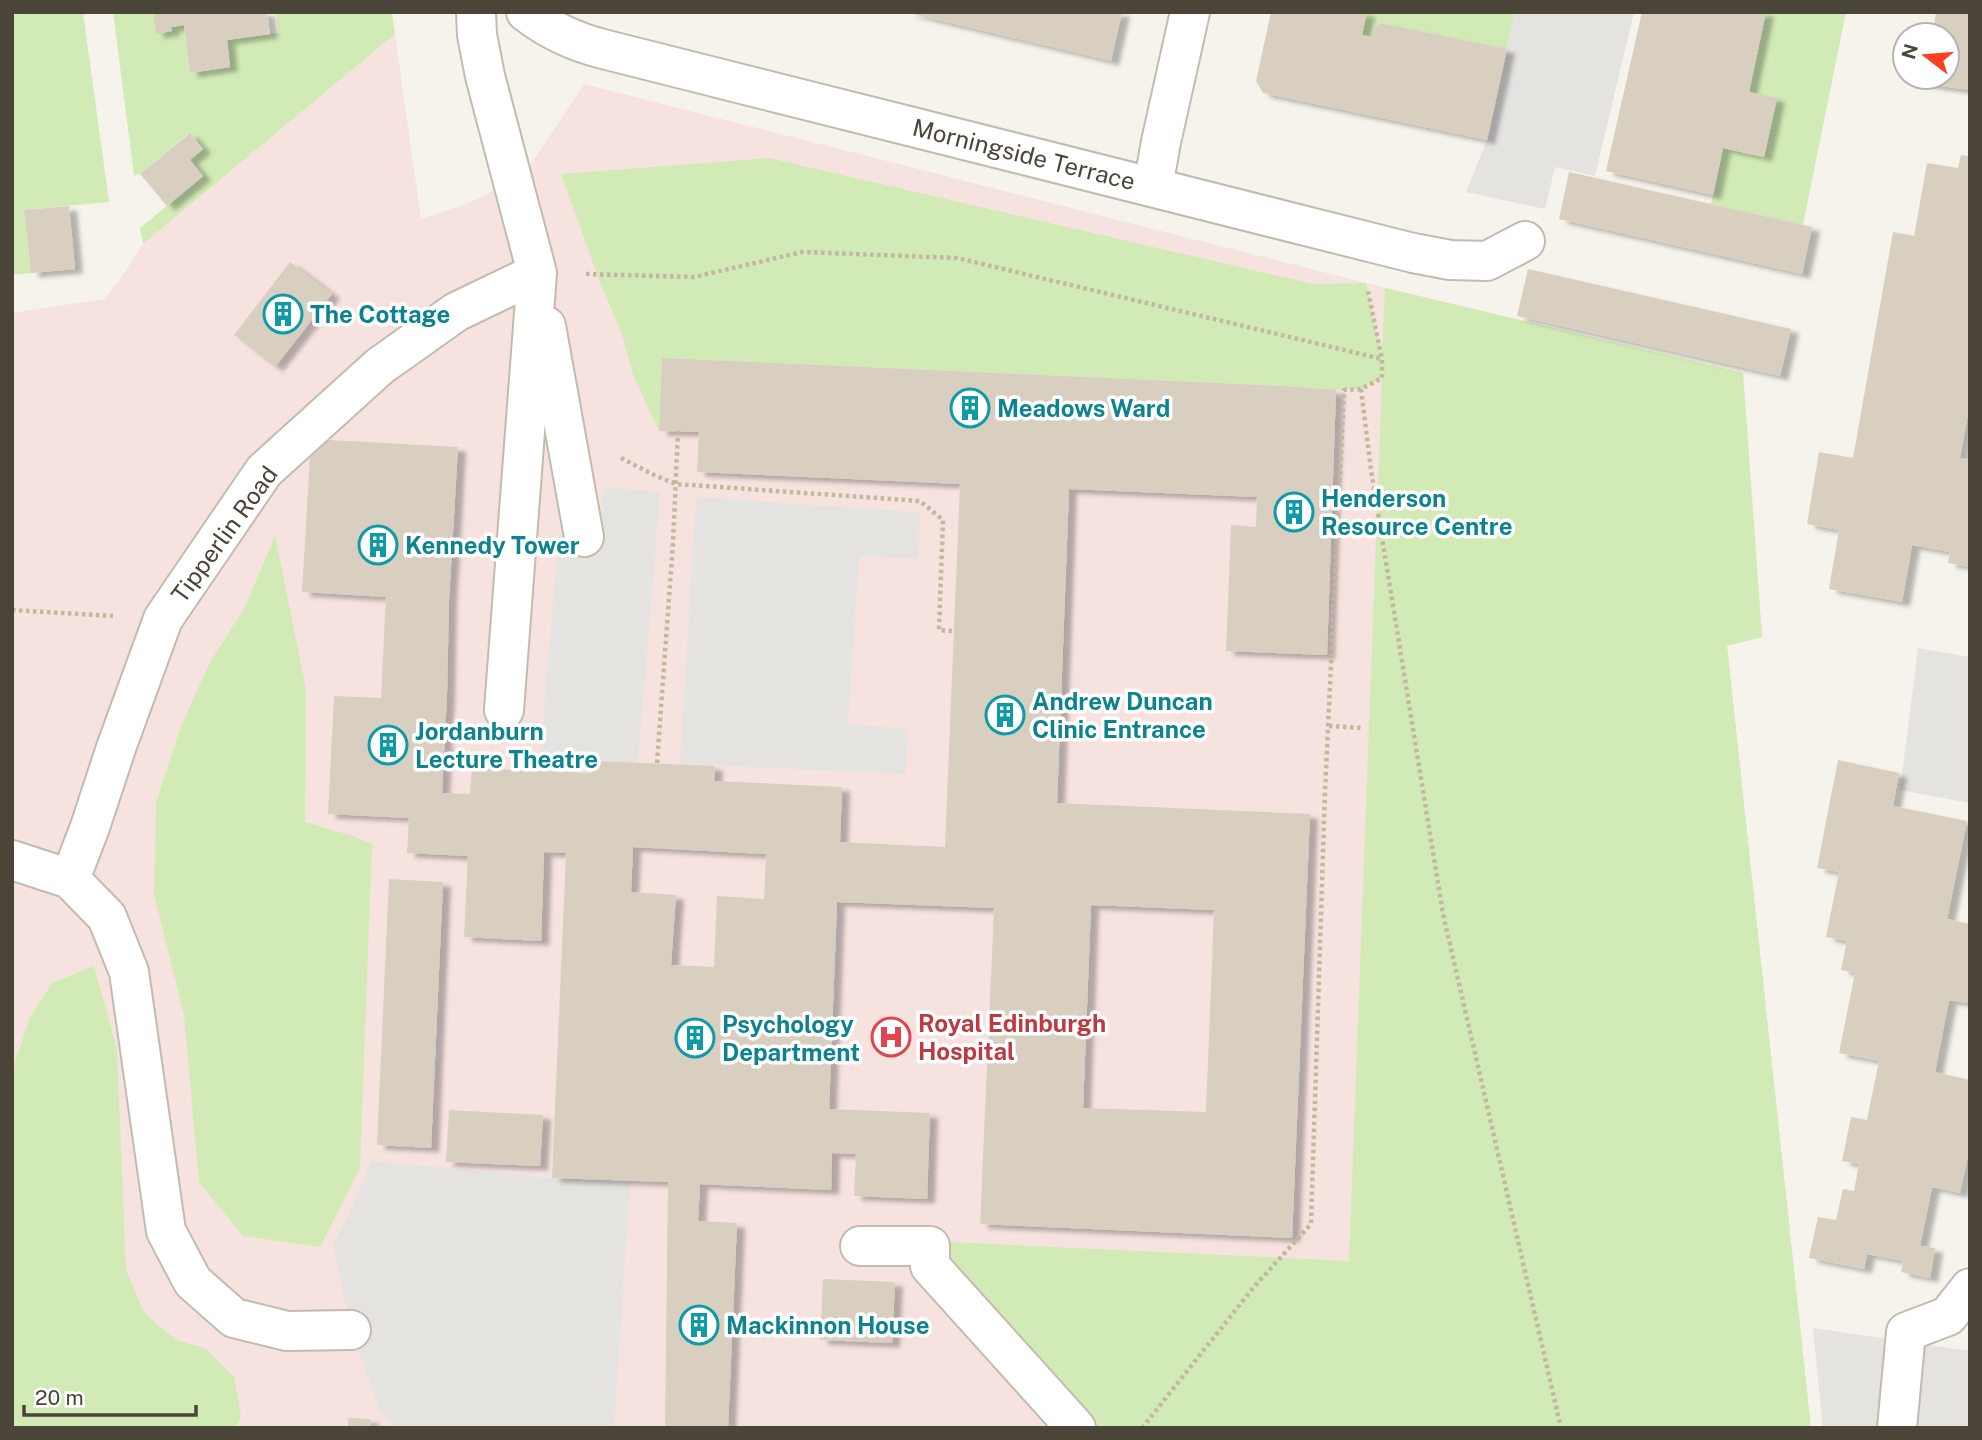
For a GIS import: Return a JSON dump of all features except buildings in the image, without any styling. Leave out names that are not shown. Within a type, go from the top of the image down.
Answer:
[{"type":"street","points":[[476,12],[477,35],[485,76],[537,273],[584,537]]},
{"type":"street","points":[[1153,187],[1190,12]]},
{"type":"street","points":[[485,76],[498,46],[516,27],[533,17]]},
{"type":"street","name":"Morningside Terrace","points":[[533,17],[582,43],[603,50],[1378,244],[1450,260],[1487,261],[1525,240]]},
{"type":"street","points":[[504,710],[537,273]]},
{"type":"street","name":"Tipperlin Road","points":[[70,879],[163,619],[264,471],[380,366],[456,312],[537,273]]},
{"type":"street","points":[[12,860],[70,879],[107,917],[129,972],[166,1231],[194,1282],[234,1318],[287,1332],[351,1330]]},
{"type":"street","points":[[860,1246],[930,1246],[930,1266],[1076,1428]]},
{"type":"street","points":[[1897,1428],[1906,1332],[1948,1316],[1970,1288]]},
{"type":"path","points":[[1142,1428],[1253,1288],[1311,1224],[1344,390],[1362,389],[1382,378],[1382,359],[1366,284],[1378,244]]},
{"type":"path","points":[[537,273],[694,277],[802,252],[957,258],[1382,359]]},
{"type":"path","points":[[1362,389],[1371,470],[1443,914],[1562,1428]]},
{"type":"path","points":[[657,763],[678,431]]},
{"type":"path","points":[[621,459],[676,484],[920,501],[943,520],[939,630],[954,631]]},
{"type":"path","points":[[12,610],[163,619]]},
{"type":"path","points":[[1329,726],[1363,728]]},
{"type":"shaded area","points":[[1515,12],[1634,12],[1595,176],[1555,167],[1545,209],[1466,192],[1487,140]]},
{"type":"shaded area","name":"Royal Edinburgh Hospital","points":[[395,34],[421,219],[466,204],[522,177],[584,84],[1366,283],[1743,373],[1762,637],[1727,646],[1811,1428],[12,1428],[12,313],[104,299],[143,244]]},
{"type":"shaded area","points":[[604,487],[660,492],[638,763],[540,757],[559,536],[599,538]]},
{"type":"shaded area","points":[[696,497],[920,512],[918,559],[859,556],[848,724],[908,729],[906,774],[680,764]]},
{"type":"shaded area","points":[[1918,648],[1970,657],[1970,803],[1900,790]]},
{"type":"shaded area","points":[[371,1161],[552,1178],[630,1181],[614,1428],[394,1428],[380,1411],[351,1330],[333,1244]]},
{"type":"shaded area","points":[[1813,1328],[1970,1351],[1970,1428],[1823,1428]]},
{"type":"green space","points":[[83,12],[109,202],[24,210],[31,273],[12,275],[12,15]]},
{"type":"green space","points":[[113,12],[153,12],[157,33],[184,25],[190,73],[230,67],[227,40],[279,33],[276,12],[392,12],[395,34],[143,244],[140,228],[203,176],[190,160],[203,149],[189,133],[140,174],[134,175]]},
{"type":"green space","points":[[1367,12],[1515,12],[1507,49],[1381,23],[1374,27],[1372,37],[1362,35]]},
{"type":"green space","points":[[1766,12],[1846,12],[1803,225],[1711,204],[1723,148],[1764,157],[1777,99],[1749,92]]},
{"type":"green space","points":[[769,158],[1313,284],[1366,283],[1382,355],[1385,288],[1743,373],[1762,637],[1727,646],[1811,1428],[1088,1428],[948,1272],[949,1242],[1349,1261],[1382,378],[1361,389],[1336,390],[662,358],[659,431],[633,375],[622,335],[561,174]]},
{"type":"green space","points":[[275,536],[306,689],[305,822],[372,844],[360,1168],[320,1247],[243,1236],[199,1182],[184,1015],[154,894],[156,803],[181,726],[210,662],[243,611]]},
{"type":"green space","points":[[94,966],[117,1050],[126,1269],[144,1313],[176,1340],[205,1348],[234,1377],[241,1416],[236,1428],[12,1428],[12,1072],[30,1017],[52,983]]},
{"type":"place","name":"The Cottage","points":[[283,314]]},
{"type":"place","name":"Meadows Ward","points":[[970,408]]},
{"type":"place","name":"Henderson Resource Centre","points":[[1294,512]]},
{"type":"place","name":"Kennedy Tower","points":[[378,545]]},
{"type":"place","name":"Andrew Duncan Clinic Entrance","points":[[1005,715]]},
{"type":"place","name":"Jordanburn Lecture Theatre","points":[[388,745]]},
{"type":"place","name":"Royal Edinburgh Hospital","points":[[891,1037]]},
{"type":"place","name":"Psychology Department","points":[[695,1038]]},
{"type":"place","name":"Mackinnon House","points":[[699,1325]]}]
